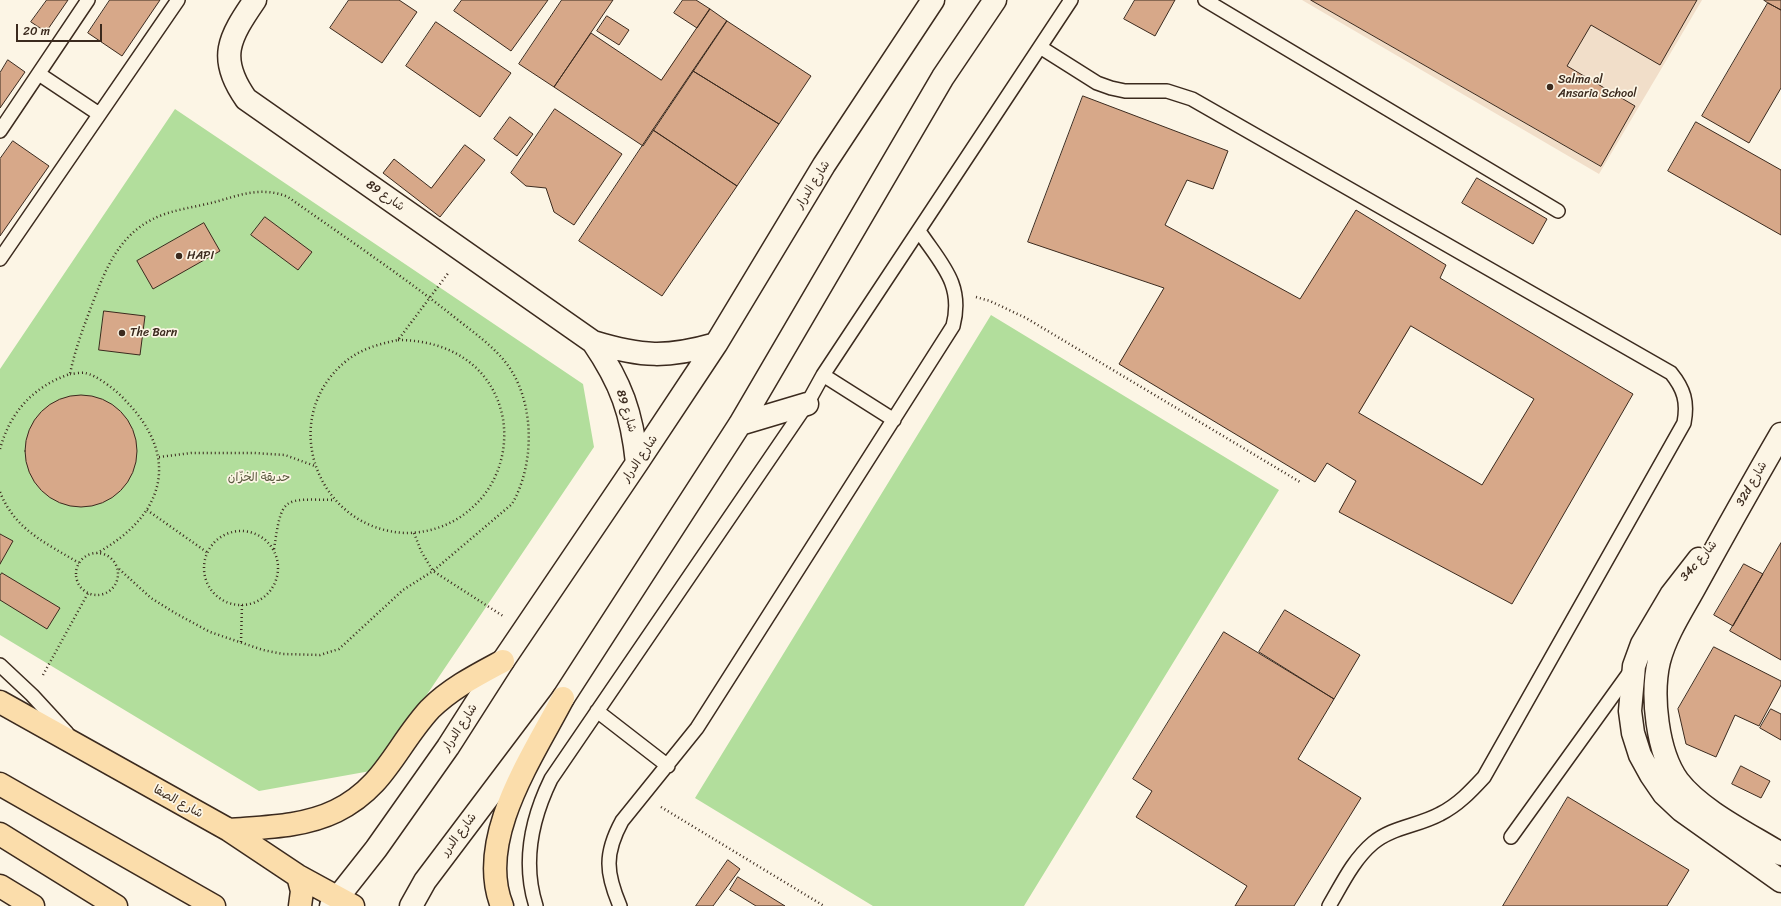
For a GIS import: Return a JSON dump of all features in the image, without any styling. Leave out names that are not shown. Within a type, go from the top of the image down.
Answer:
[{"type":"main road","points":[[229,830],[306,822],[337,810],[350,802],[376,783],[429,710],[445,695],[462,683],[503,661]]},
{"type":"main road","points":[[502,906],[495,864],[496,848],[501,824],[519,783],[563,698]]},
{"type":"main road","name":"شارع الصفا","points":[[0,702],[229,830],[340,903]]},
{"type":"main road","points":[[0,784],[214,906]]},
{"type":"main road","points":[[0,834],[116,906]]},
{"type":"main road","points":[[298,876],[302,891],[300,906]]},
{"type":"main road","points":[[0,886],[33,906]]},
{"type":"street","name":"شارع 89","points":[[255,0],[240,22],[231,41],[228,62],[234,82],[246,99],[593,342],[623,351],[655,354],[686,352],[716,344]]},
{"type":"street","name":"شارع الدرار","points":[[340,903],[448,747],[503,661],[716,344],[824,166],[932,0]]},
{"type":"street","points":[[563,698],[740,424],[943,77],[995,0]]},
{"type":"street","name":"شارع 89","points":[[593,342],[611,369],[625,399],[634,431],[637,463]]},
{"type":"street","points":[[740,424],[807,404]]},
{"type":"street","name":"32d شارع","points":[[1723,533],[1781,434]]},
{"type":"street","name":"34c شارع","points":[[1723,533],[1705,552],[1670,595],[1642,644],[1634,666],[1630,711],[1633,733],[1640,755],[1664,794],[1681,810],[1781,881]]},
{"type":"street","name":"34c شارع","points":[[1723,533],[1671,632],[1659,661],[1655,691],[1657,722],[1664,752],[1678,780],[1699,803],[1781,854]]},
{"type":"street","name":"شارع الدرر","points":[[413,903],[425,881],[563,698]]},
{"type":"lane","points":[[0,131],[88,0]]},
{"type":"lane","points":[[0,259],[178,0]]},
{"type":"lane","points":[[536,906],[532,894],[529,871],[529,847],[533,823],[540,800],[551,779],[807,404],[824,375],[1071,0]]},
{"type":"lane","points":[[1205,0],[1558,211]]},
{"type":"lane","points":[[1040,47],[1097,83],[1111,88],[1125,91],[1167,91],[1192,99],[1671,373],[1680,383],[1685,395],[1687,409],[1684,423],[1484,777],[1466,796],[1439,815],[1394,831],[1374,843],[1350,869],[1329,906]]},
{"type":"lane","points":[[39,74],[99,114]]},
{"type":"lane","points":[[620,906],[610,880],[608,869],[609,852],[614,836],[622,822],[697,728],[953,326],[958,310],[956,291],[949,276],[919,231]]},
{"type":"lane","points":[[824,375],[894,420]]},
{"type":"lane","points":[[0,665],[32,695],[82,749]]},
{"type":"lane","points":[[1511,837],[1634,666]]},
{"type":"lane","points":[[597,710],[668,766]]},
{"type":"path","points":[[70,374],[75,350],[106,269],[112,256],[131,234],[155,218],[255,191],[278,193],[288,197],[430,298],[498,353],[511,371],[520,391],[526,411],[528,454],[518,494],[512,504],[433,571],[402,590],[339,649],[320,655],[299,655],[263,650],[210,632],[151,598],[118,568],[111,559],[97,553]]},
{"type":"path","points":[[398,340],[464,252]]},
{"type":"path","points":[[956,291],[990,301],[1026,318],[1300,482]]},
{"type":"path","points":[[398,340],[417,340],[436,344],[454,351],[469,362],[483,375],[494,392],[501,409],[504,428],[504,447],[500,466],[492,484],[481,499],[468,512],[451,523],[433,530],[414,533],[379,529],[362,522],[347,512],[334,500],[323,484],[315,466],[311,448],[310,435],[314,410],[321,392],[332,376],[345,362],[361,352],[379,344],[398,340]]},
{"type":"path","points":[[0,449],[12,419],[23,404],[37,390],[54,379],[70,374],[85,373],[118,393],[143,422],[153,438],[159,457],[158,484],[147,510],[134,528],[117,542],[97,553],[84,557],[79,562],[76,569],[78,583],[88,593],[95,594],[109,591],[117,579],[118,568]]},
{"type":"path","points":[[159,457],[214,452],[254,452],[285,455],[315,466]]},
{"type":"path","points":[[0,492],[6,508],[18,522],[34,535],[79,562]]},
{"type":"path","points":[[274,550],[259,535],[239,531],[221,537],[213,544],[208,553],[205,571],[211,588],[224,600],[242,604],[260,599],[274,586],[278,568],[274,550],[280,514],[285,506],[297,500],[334,500]]},
{"type":"path","points":[[147,510],[208,553]]},
{"type":"path","points":[[414,533],[421,551],[433,571],[452,585],[524,630]]},
{"type":"path","points":[[32,695],[88,593]]},
{"type":"path","points":[[241,642],[242,604]]},
{"type":"path","points":[[644,796],[824,906]]},
{"type":"shaded area","name":"Salma al Ansaria School","points":[[1302,0],[1702,0],[1599,174]]},
{"type":"green space","name":"حديقة الخزّان","points":[[175,109],[583,384],[594,447],[376,770],[259,791],[0,635],[0,369]]},
{"type":"green space","points":[[991,315],[1279,490],[1024,906],[873,906],[695,798]]},
{"type":"building","points":[[47,0],[68,0],[46,32],[31,22]]},
{"type":"building","points":[[110,0],[160,0],[122,56],[88,33]]},
{"type":"building","points":[[349,0],[399,0],[417,12],[382,63],[330,28]]},
{"type":"building","points":[[462,0],[548,0],[511,51],[454,11]]},
{"type":"building","points":[[562,0],[613,0],[554,87],[519,64]]},
{"type":"building","points":[[683,0],[696,0],[710,9],[697,28],[674,13]]},
{"type":"building","points":[[1135,0],[1175,0],[1155,36],[1124,19]]},
{"type":"building","name":"Salma al Ansaria School","points":[[1311,0],[1697,0],[1660,65],[1591,25],[1567,66],[1635,106],[1601,166]]},
{"type":"building","points":[[1764,0],[1781,0],[1781,10],[1768,3]]},
{"type":"building","points":[[1768,3],[1781,10],[1781,88],[1749,143],[1702,116]]},
{"type":"building","points":[[710,9],[727,21],[643,146],[554,87],[591,33],[661,80]]},
{"type":"building","points":[[607,16],[629,30],[619,45],[597,31]]},
{"type":"building","points":[[727,21],[811,76],[779,124],[693,71]]},
{"type":"building","points":[[436,22],[511,73],[480,117],[406,66]]},
{"type":"building","points":[[8,60],[25,72],[0,108],[0,73]]},
{"type":"building","points":[[693,71],[779,124],[737,186],[653,130]]},
{"type":"building","points":[[1083,96],[1228,151],[1213,189],[1187,180],[1165,225],[1300,299],[1356,210],[1446,265],[1440,278],[1633,394],[1512,604],[1339,512],[1356,481],[1327,463],[1315,482],[1119,364],[1164,288],[1028,242]],"holes":[[[1411,326],[1534,399],[1482,485],[1359,413]]]},
{"type":"building","points":[[555,109],[622,154],[574,225],[554,212],[546,188],[526,186],[511,173]]},
{"type":"building","points":[[510,117],[533,134],[517,156],[494,139]]},
{"type":"building","points":[[1696,122],[1781,170],[1781,235],[1668,171]]},
{"type":"building","points":[[653,130],[737,186],[662,296],[579,241]]},
{"type":"building","points":[[13,141],[49,166],[0,236],[0,159]]},
{"type":"building","points":[[465,145],[485,160],[440,217],[383,173],[394,159],[431,188]]},
{"type":"building","points":[[1477,178],[1547,219],[1533,244],[1462,203]]},
{"type":"building","points":[[265,217],[312,252],[298,270],[251,235]]},
{"type":"building","name":"HAPI","points":[[204,223],[220,251],[153,289],[137,261]]},
{"type":"building","name":"The Barn","points":[[104,311],[145,316],[140,355],[99,350]]},
{"type":"building","points":[[81,395],[102,399],[121,411],[133,430],[137,451],[133,472],[121,491],[102,503],[81,507],[60,503],[41,491],[29,472],[25,451],[29,430],[41,411],[60,399]]},
{"type":"building","points":[[0,534],[13,541],[0,564]]},
{"type":"building","points":[[1781,543],[1781,660],[1730,631]]},
{"type":"building","points":[[1744,564],[1763,574],[1733,626],[1714,615]]},
{"type":"building","points":[[2,573],[60,608],[47,629],[0,600],[0,576]]},
{"type":"building","points":[[1285,610],[1360,655],[1334,699],[1259,652]]},
{"type":"building","points":[[1224,632],[1334,699],[1298,759],[1361,798],[1294,906],[1235,906],[1247,886],[1136,817],[1152,791],[1133,779]]},
{"type":"building","points":[[1714,647],[1781,681],[1781,685],[1759,726],[1735,715],[1716,757],[1686,744],[1678,709]]},
{"type":"building","points":[[1771,709],[1781,714],[1781,740],[1760,728]]},
{"type":"building","points":[[1741,766],[1770,781],[1761,798],[1732,784]]},
{"type":"building","points":[[1568,797],[1689,870],[1667,906],[1503,906]]},
{"type":"building","points":[[728,860],[740,869],[713,906],[696,906]]},
{"type":"building","points":[[738,877],[785,906],[756,906],[730,890]]},
{"type":"place","name":"Salma al Ansaria School","points":[[1550,87]]},
{"type":"place","name":"HAPI","points":[[179,256]]},
{"type":"place","name":"The Barn","points":[[122,333]]}]
